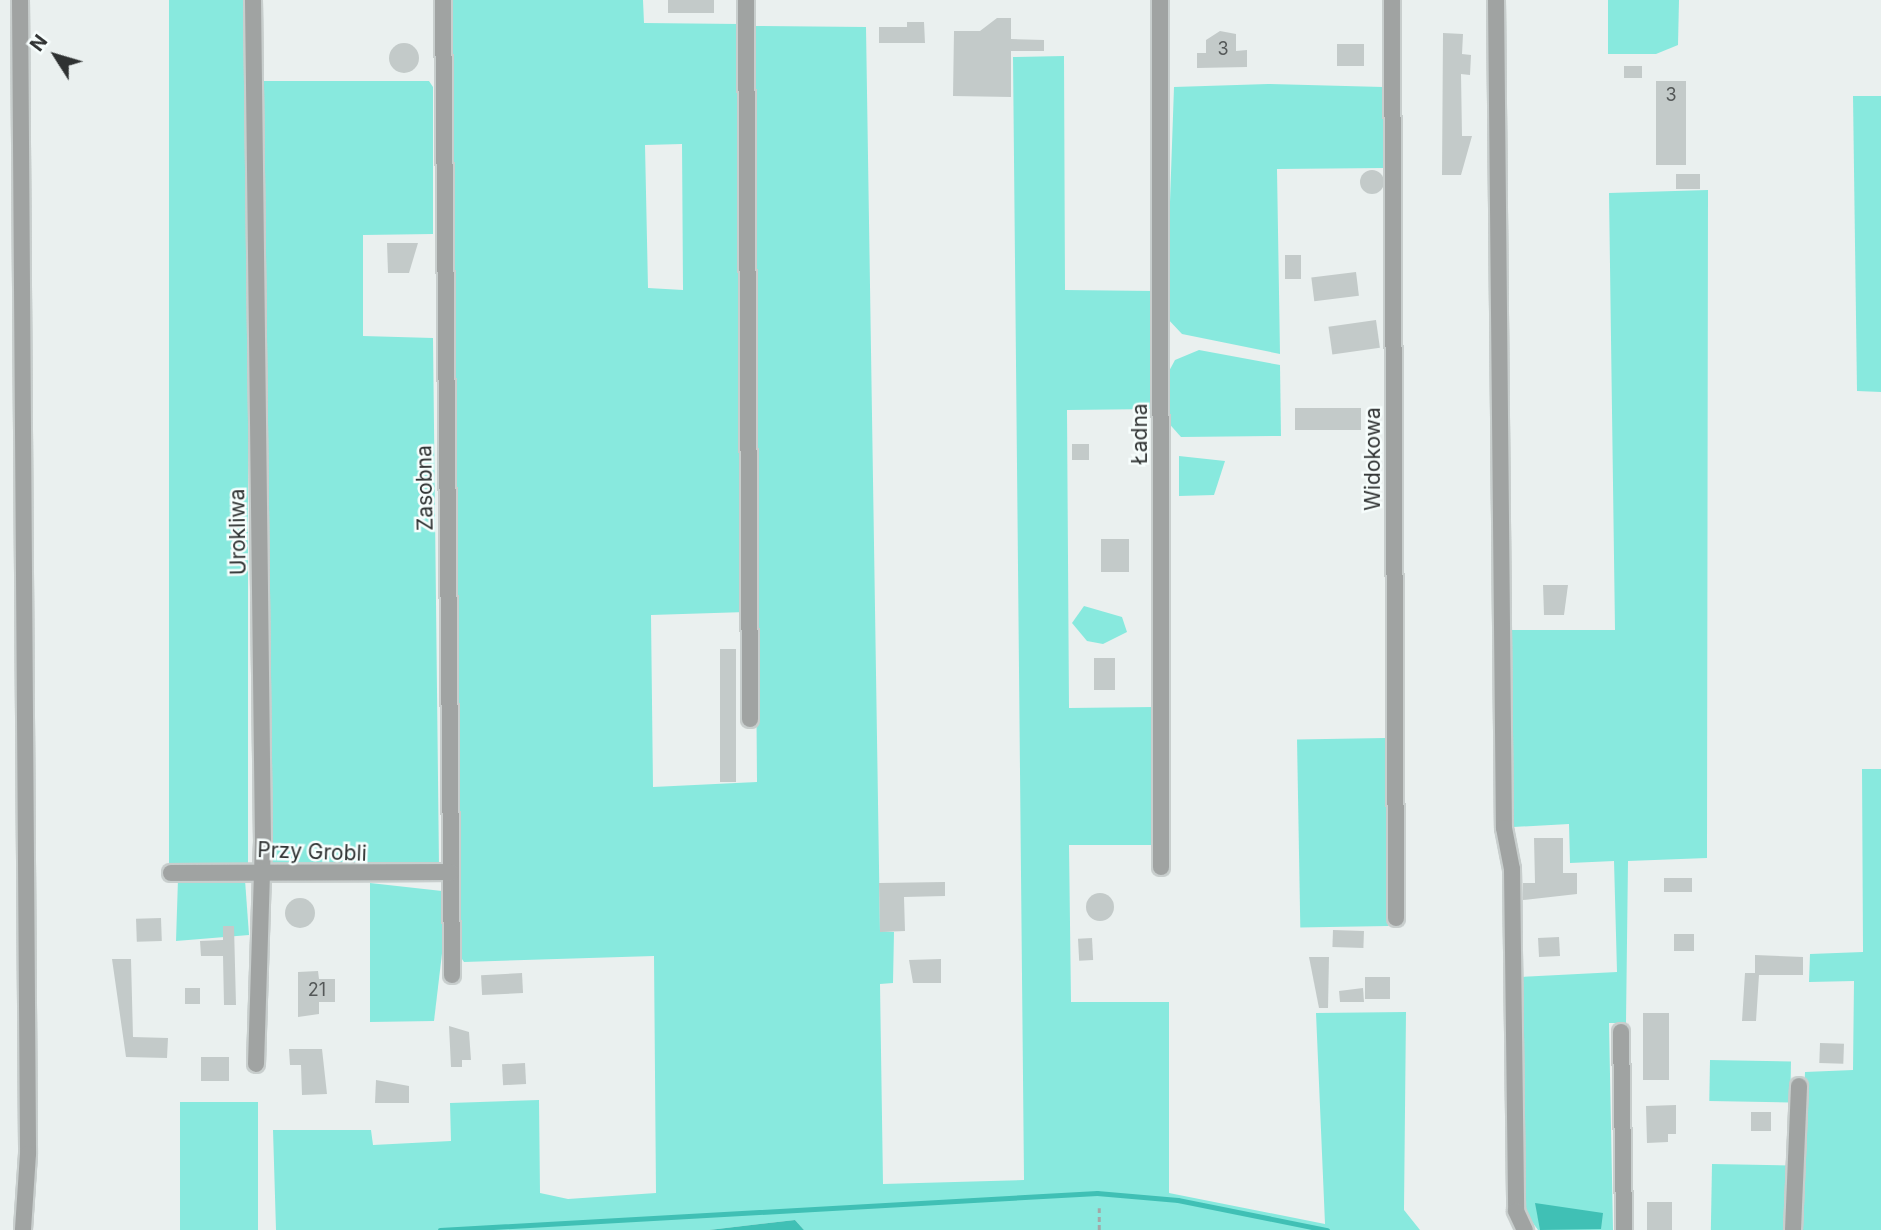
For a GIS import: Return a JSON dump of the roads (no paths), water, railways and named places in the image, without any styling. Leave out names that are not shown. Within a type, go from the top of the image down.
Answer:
[{"type":"street","points":[[20,0],[28,1154],[23,1230]]},
{"type":"street","name":"Urokliwa","points":[[253,0],[258,871],[256,1064]]},
{"type":"street","name":"Zasobna","points":[[443,0],[452,975]]},
{"type":"street","points":[[746,0],[750,719]]},
{"type":"street","name":"Ładna","points":[[1160,0],[1161,867]]},
{"type":"street","name":"Widokowa","points":[[1392,0],[1396,918]]},
{"type":"street","points":[[1496,0],[1504,828],[1512,869],[1516,1211],[1525,1230]]},
{"type":"street","name":"Przy Grobli","points":[[171,873],[452,872]]},
{"type":"street","points":[[1621,1032],[1624,1230]]},
{"type":"street","points":[[1793,1230],[1799,1086]]},
{"type":"waterway","points":[[440,1230],[1097,1193],[1178,1200],[1327,1230]]}]
